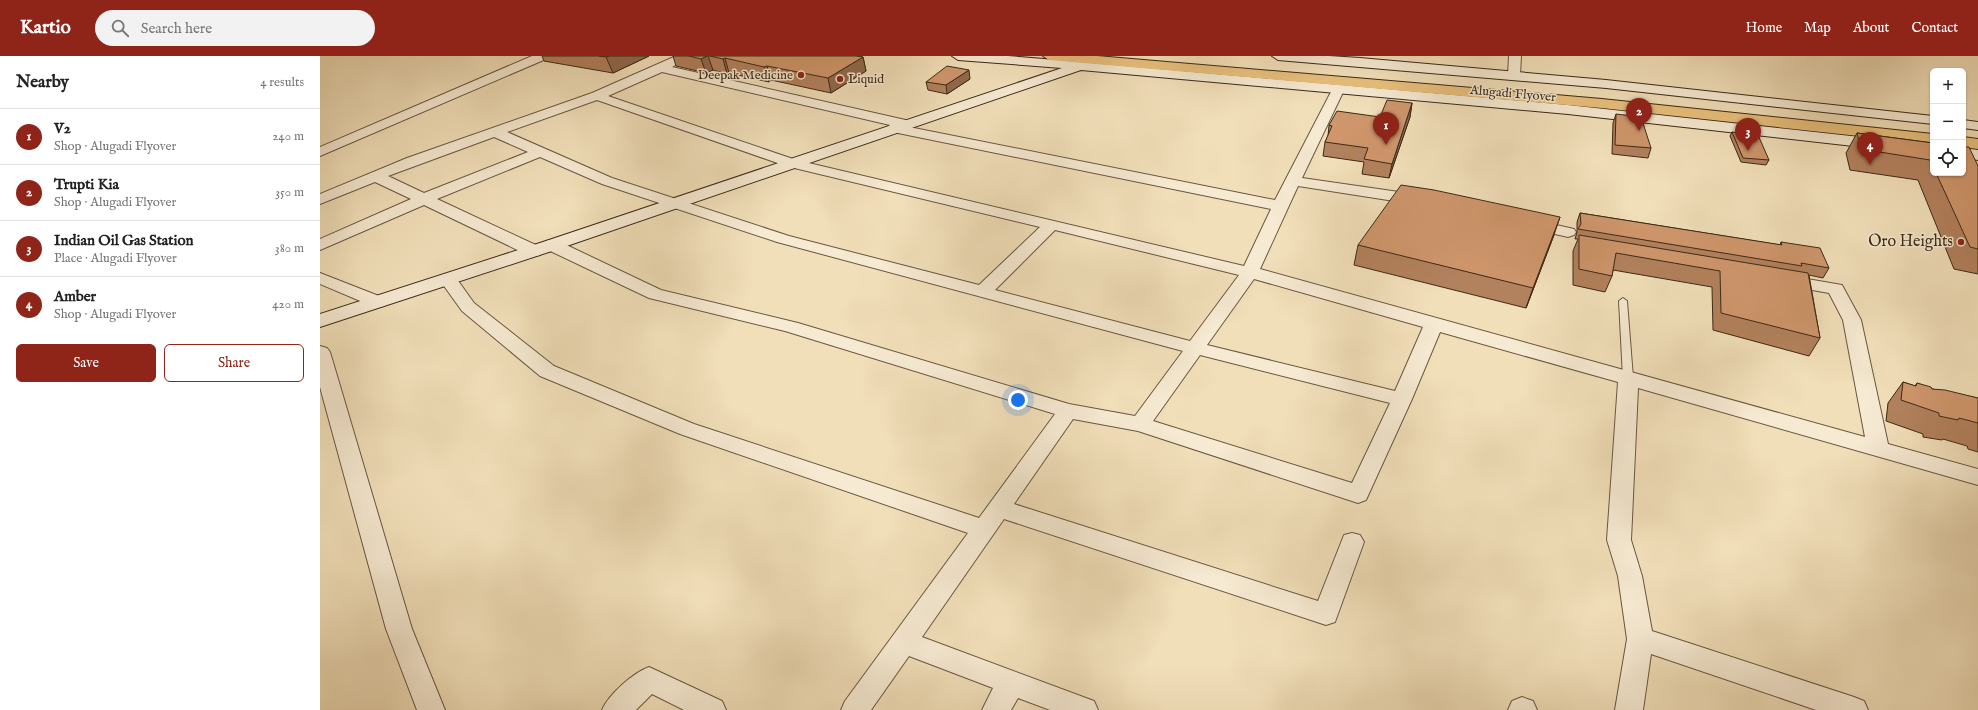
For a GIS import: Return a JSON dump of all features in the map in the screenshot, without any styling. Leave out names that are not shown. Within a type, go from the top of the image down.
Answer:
[{"type":"highway","name":"Alugadi Flyover","points":[[1049,56],[1088,62],[1118,62],[1636,105],[1930,139]]},
{"type":"highway","name":"Alugadi Flyover","points":[[1152,56],[1301,62],[1378,73],[1646,97],[1930,131]]},
{"type":"highway","points":[[1966,134],[1978,136]]},
{"type":"highway","points":[[1966,142],[1978,144]]},
{"type":"street","points":[[320,152],[542,56]]},
{"type":"street","points":[[320,199],[412,161],[597,96],[686,56]]},
{"type":"street","points":[[958,56],[1088,62],[1339,88],[1716,124],[1930,150]]},
{"type":"street","points":[[1278,56],[1301,62],[1326,58],[1514,75],[1779,102],[1930,120]]},
{"type":"street","points":[[1514,75],[1515,56]]},
{"type":"street","points":[[320,321],[674,204],[1088,62]]},
{"type":"street","points":[[662,68],[899,126],[1280,206]]},
{"type":"street","points":[[1140,424],[1250,272],[1280,206],[1294,181],[1339,88]]},
{"type":"street","points":[[597,96],[791,163],[1250,272],[1978,477]]},
{"type":"street","points":[[1966,124],[1978,126]]},
{"type":"street","points":[[494,132],[607,181],[783,239],[1194,348],[1402,398]]},
{"type":"street","points":[[320,245],[424,199],[540,152]]},
{"type":"street","points":[[1966,153],[1978,155]]},
{"type":"street","points":[[375,176],[534,251]]},
{"type":"street","points":[[1294,181],[1438,203]]},
{"type":"street","points":[[1515,220],[1568,232]]},
{"type":"street","points":[[983,291],[1051,225]]},
{"type":"street","points":[[552,245],[655,294],[791,327],[1068,411],[1140,424],[1358,494],[1434,324]]},
{"type":"street","points":[[1767,277],[1836,289],[1852,320],[1878,449]]},
{"type":"street","points":[[320,278],[378,302]]},
{"type":"street","points":[[448,279],[468,307],[547,372],[687,429],[984,529]]},
{"type":"street","points":[[320,352],[399,629],[431,710]]},
{"type":"street","points":[[1628,378],[1619,540],[1630,576],[1640,639],[1629,710]]},
{"type":"street","points":[[855,710],[1068,411]]},
{"type":"street","points":[[999,508],[1326,614],[1352,542]]},
{"type":"street","points":[[1640,639],[1854,710]]},
{"type":"street","points":[[903,642],[1084,710]]},
{"type":"street","points":[[616,710],[649,679],[712,710]]},
{"type":"street","points":[[996,710],[1011,683]]},
{"type":"lane","points":[[1623,301],[1628,378]]},
{"type":"building","points":[[689,56],[707,56],[701,59]]},
{"type":"building","points":[[710,56],[856,56],[863,57],[828,78]]},
{"type":"building","points":[[947,66],[969,70],[946,85],[926,82]]},
{"type":"building","points":[[1387,100],[1412,103],[1392,164],[1364,159],[1368,148],[1325,142],[1332,126],[1329,125],[1337,111],[1380,117]]},
{"type":"building","points":[[1616,114],[1641,117],[1651,148],[1615,145]]},
{"type":"building","points":[[1732,132],[1758,135],[1769,160],[1743,158]]},
{"type":"building","points":[[1857,133],[1930,143],[1930,160],[1861,149]]},
{"type":"building","points":[[1966,147],[1969,147],[1978,166],[1978,249],[1970,247],[1937,176],[1966,176]]},
{"type":"building","points":[[1401,185],[1434,190],[1560,217],[1533,288],[1358,245]]},
{"type":"building","points":[[1580,213],[1782,245],[1781,242],[1820,248],[1829,268],[1801,263],[1802,266],[1578,229],[1581,224]]},
{"type":"building","points":[[1579,235],[1808,273],[1820,338],[1721,313],[1720,271],[1616,253],[1612,276],[1579,269]]},
{"type":"building","points":[[1903,382],[1916,386],[1917,383],[1931,387],[1932,389],[1945,390],[1978,398],[1978,423],[1959,418],[1958,420],[1939,416],[1939,413],[1901,400]]},
{"type":"place","name":"Deepak Medicine","points":[[801,75]]},
{"type":"place","name":"Liquid","points":[[840,79]]},
{"type":"place","name":"Trupti Kia","points":[[1639,131]]},
{"type":"place","name":"V2","points":[[1386,145]]},
{"type":"place","name":"Indian Oil Gas Station","points":[[1748,151]]},
{"type":"place","name":"Amber","points":[[1870,165]]},
{"type":"place","name":"Oro Heights","points":[[1961,242]]}]
